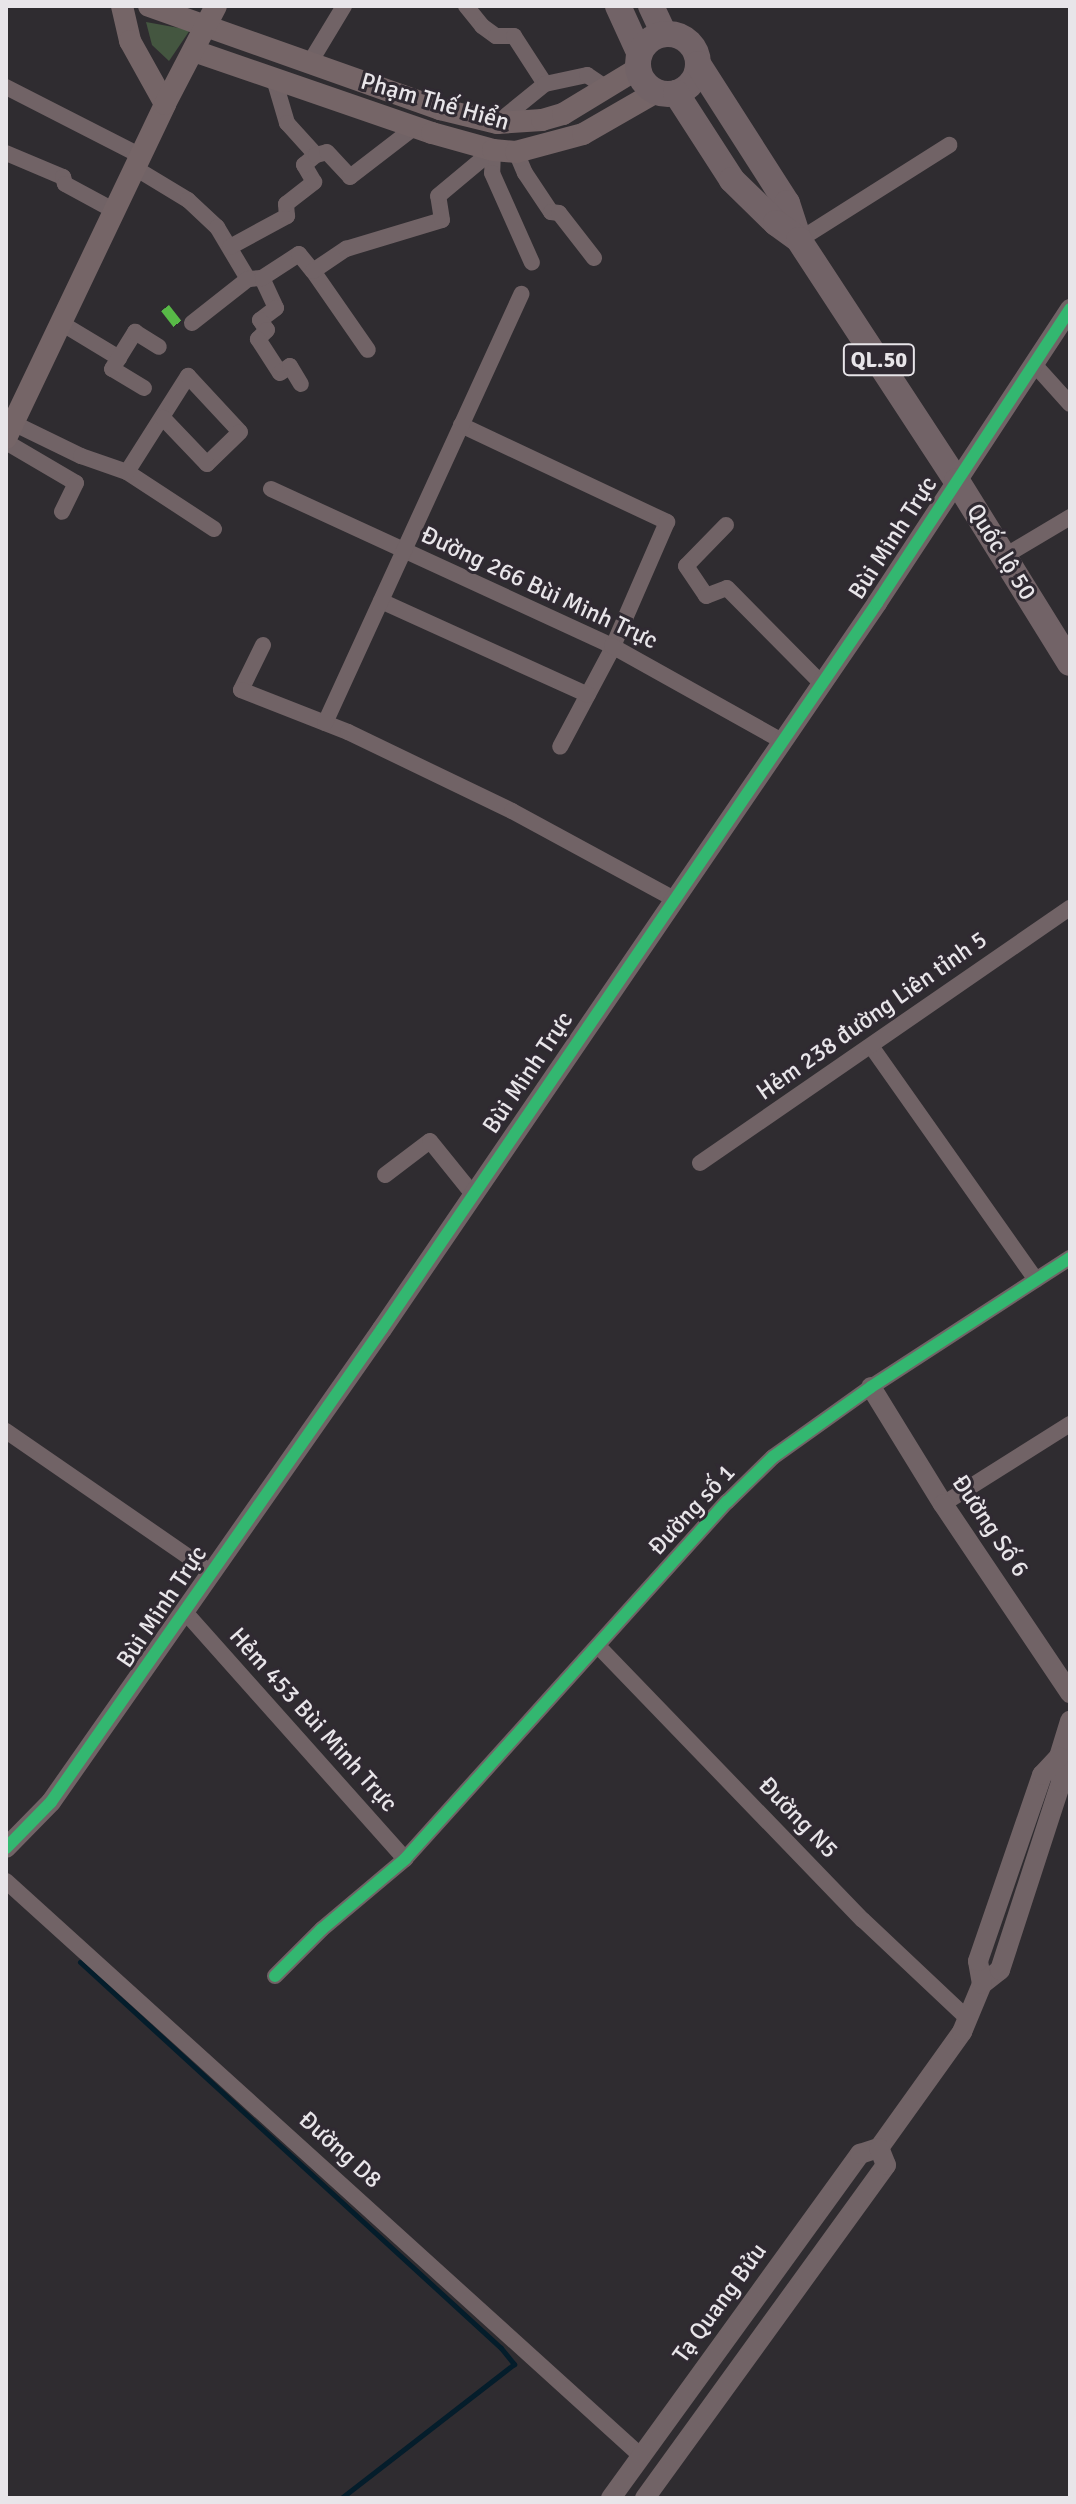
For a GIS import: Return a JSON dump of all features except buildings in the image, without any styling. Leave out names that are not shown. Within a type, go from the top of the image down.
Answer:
[{"type":"main road","points":[[122,6],[130,41],[165,104]]},
{"type":"main road","name":"Phạm Thế Hiển","points":[[149,6],[211,16],[309,64],[440,109],[497,123],[542,120],[563,114],[608,89],[649,48]]},
{"type":"main road","name":"Quốc lộ 50","points":[[618,6],[649,48]]},
{"type":"main road","name":"Quốc lộ 50","points":[[651,6],[649,48],[641,79],[666,93],[732,180],[799,240],[957,481],[1070,663]]},
{"type":"main road","points":[[8,434],[165,104],[211,16]]},
{"type":"main road","name":"QL.50","points":[[649,48],[688,40],[698,64]]},
{"type":"main road","name":"Phạm Thế Hiển","points":[[194,51],[424,130],[493,150],[516,152],[583,134],[666,93]]},
{"type":"main road","points":[[666,93],[692,83],[698,64]]},
{"type":"main road","name":"Quốc lộ 50","points":[[698,64],[787,203],[799,240]]},
{"type":"main road","points":[[424,130],[440,109]]},
{"type":"street","points":[[309,64],[344,6]]},
{"type":"street","points":[[466,6],[482,26],[496,36],[514,36],[545,84]]},
{"type":"street","points":[[497,123],[545,84],[587,75],[608,89]]},
{"type":"street","points":[[274,79],[287,123],[316,155]]},
{"type":"street","points":[[6,87],[138,162],[188,200],[217,227],[276,308],[260,320],[267,330],[258,339],[280,373],[290,366],[301,384]]},
{"type":"street","points":[[230,247],[287,216],[286,204],[314,182],[304,165],[316,155],[327,152],[350,177],[424,130]]},
{"type":"street","points":[[799,240],[949,145]]},
{"type":"street","points":[[493,150],[492,173],[532,263]]},
{"type":"street","points":[[313,271],[346,249],[442,220],[438,196],[493,150]]},
{"type":"street","points":[[516,152],[525,173],[551,212],[559,213],[594,258]]},
{"type":"street","points":[[6,153],[63,177],[65,184],[115,211]]},
{"type":"street","points":[[192,323],[255,278],[299,254],[368,350]]},
{"type":"street","points":[[325,723],[521,294]]},
{"type":"street","name":"Bùi Minh Trực","points":[[6,1848],[51,1802],[185,1612],[822,684],[1033,363],[1068,317]]},
{"type":"street","points":[[61,323],[119,358]]},
{"type":"street","points":[[144,388],[112,369],[135,332],[159,347]]},
{"type":"street","points":[[1033,363],[1070,404]]},
{"type":"street","points":[[127,472],[188,376],[240,432],[207,464],[163,418]]},
{"type":"street","points":[[461,425],[667,522],[612,646],[560,747]]},
{"type":"street","points":[[8,434],[127,472],[214,529]]},
{"type":"street","points":[[8,434],[76,483],[62,512]]},
{"type":"street","name":"Đường 266 Bùi Minh Trực","points":[[271,489],[612,646],[782,741]]},
{"type":"street","points":[[1003,557],[1070,517]]},
{"type":"street","points":[[726,525],[686,566],[706,596],[727,588],[822,684]]},
{"type":"street","points":[[381,601],[588,695]]},
{"type":"street","points":[[263,645],[241,690],[325,723],[512,811],[674,899]]},
{"type":"street","name":"Hẻm 238 đường Liên tỉnh 5","points":[[700,1163],[1070,908]]},
{"type":"street","points":[[871,1046],[1036,1280]]},
{"type":"street","points":[[385,1175],[430,1141],[472,1193]]},
{"type":"street","name":"Đường số 1","points":[[275,1976],[322,1929],[405,1859],[727,1502],[773,1457],[871,1387],[1070,1258]]},
{"type":"street","name":"Đường Số 6","points":[[871,1387],[943,1504],[1070,1693]]},
{"type":"street","points":[[943,1504],[1070,1424]]},
{"type":"street","points":[[6,1431],[212,1573]]},
{"type":"street","name":"Hẻm 453 Bùi Minh Trực","points":[[185,1612],[405,1859]]},
{"type":"street","name":"Đường N5","points":[[598,1646],[863,1920],[968,2019]]},
{"type":"street","name":"Tạ Quang Bửu","points":[[611,2498],[860,2154],[879,2148],[930,2080],[968,2019],[982,1984],[1000,1970],[1061,1782],[1059,1757],[1070,1721]]},
{"type":"street","name":"Đường D8","points":[[6,1881],[641,2456]]},
{"type":"street","name":"Tạ Quang Bửu","points":[[645,2498],[886,2165],[879,2148]]},
{"type":"green space","points":[[146,22],[190,30],[169,61],[152,45]]},
{"type":"waterway","points":[[80,1962],[501,2348],[514,2364],[341,2498]]},
{"type":"marked path","points":[[165,308],[182,330]]},
{"type":"cycle path","points":[[6,1848],[51,1802],[382,1329],[877,603],[1070,309]]},
{"type":"cycle path","points":[[275,1976],[322,1929],[405,1859],[727,1502],[773,1457],[871,1387],[1070,1258]]}]
